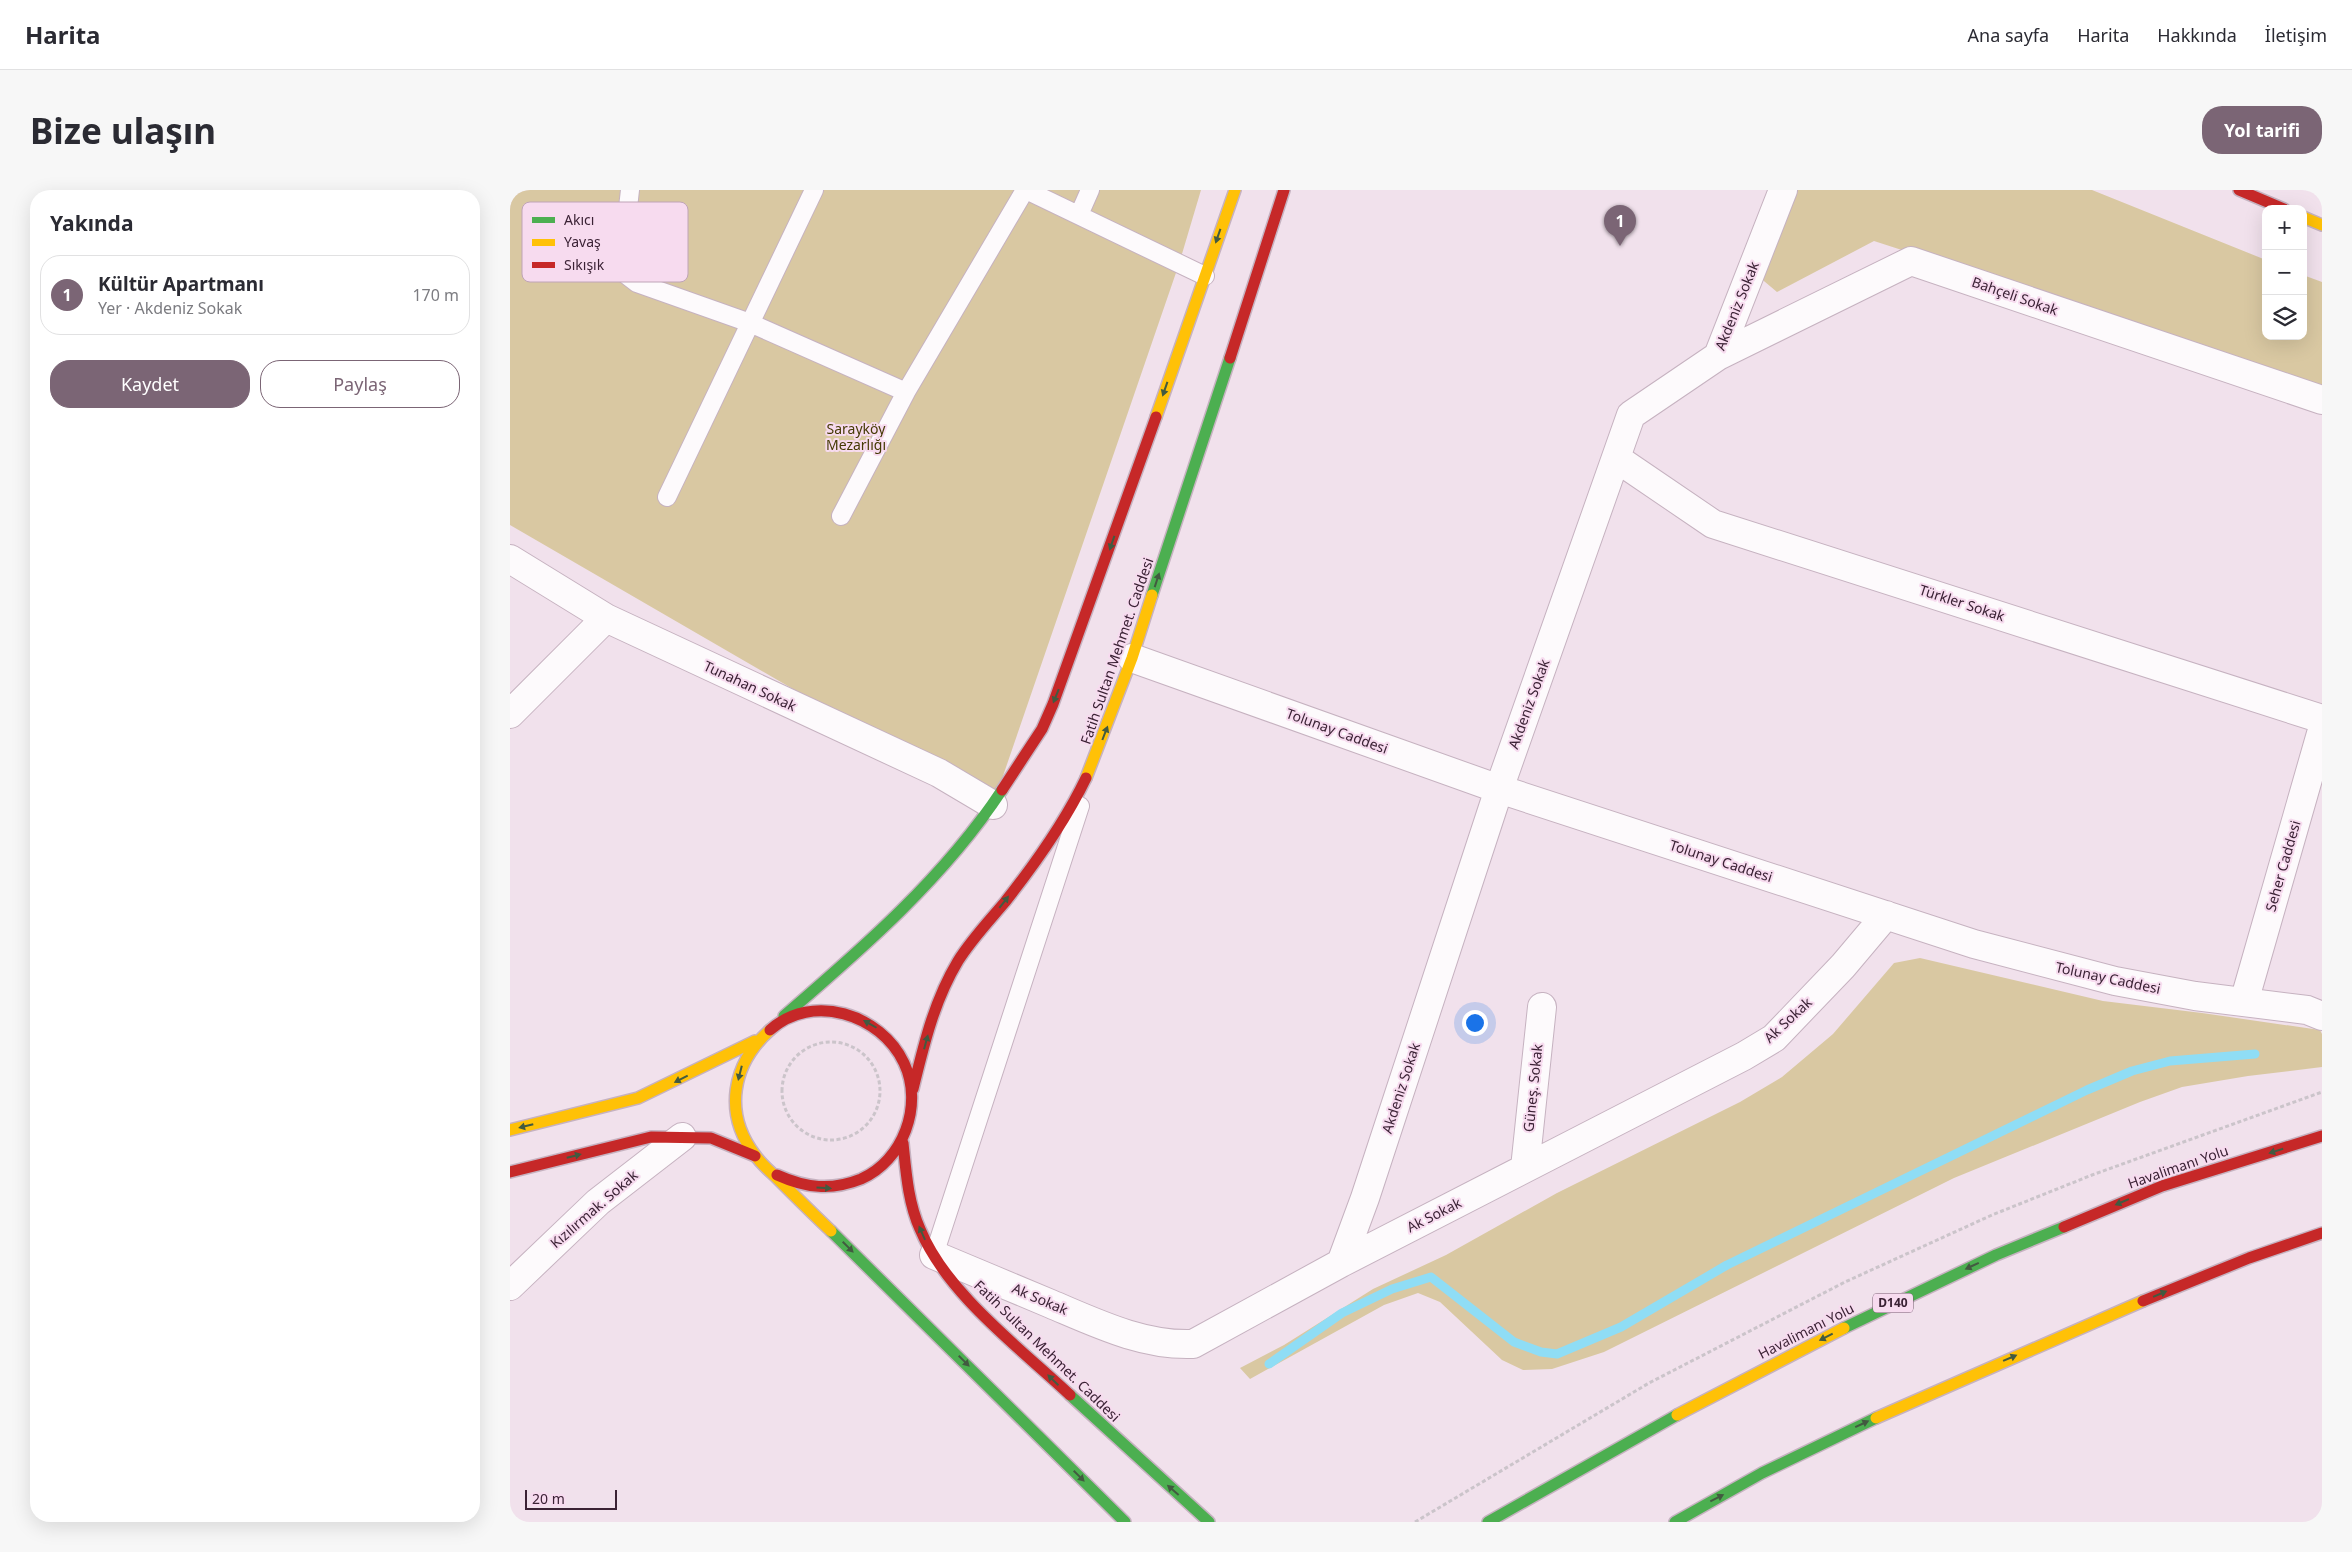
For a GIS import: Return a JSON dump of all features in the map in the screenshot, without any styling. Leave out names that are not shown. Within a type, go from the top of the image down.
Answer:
[{"type":"main road","name":"Fatih Sultan Mehmet. Caddesi","points":[[1125,1522],[755,1156],[739,1129],[734,1098],[740,1068],[756,1042],[856,955],[945,865],[1011,780],[1046,720],[1071,660],[1234,190]]},
{"type":"main road","name":"Fatih Sultan Mehmet. Caddesi","points":[[777,1176],[804,1186],[833,1188],[860,1181],[885,1166],[902,1143],[912,1116],[913,1089],[933,1011],[945,984],[959,959],[1026,875],[1077,797],[1094,761],[1132,658],[1284,190]]},
{"type":"main road","points":[[2239,190],[2275,205]]},
{"type":"main road","points":[[2307,218],[2322,224]]},
{"type":"main road","name":"Fatih Sultan Mehmet. Caddesi","points":[[771,1028],[794,1015],[821,1010],[847,1013],[872,1023],[892,1041],[906,1063],[913,1089]]},
{"type":"main road","points":[[510,1130],[638,1098],[756,1042]]},
{"type":"main road","name":"Havalimanı Yolu","points":[[1488,1522],[1649,1429],[1885,1307],[1996,1255],[2162,1186],[2322,1136]]},
{"type":"main road","points":[[510,1172],[651,1137],[711,1138],[755,1156]]},
{"type":"main road","name":"Fatih Sultan Mehmet. Caddesi","points":[[902,1143],[911,1201],[924,1238],[934,1255],[978,1308],[1129,1452],[1209,1522]]},
{"type":"main road","points":[[1675,1522],[1831,1439],[1942,1388],[2195,1279],[2322,1233]]},
{"type":"street","name":"Akdeniz Sokak","points":[[1341,1263],[1368,1188],[1499,788],[1631,415],[1718,356],[1783,190]]},
{"type":"street","name":"Bahçeli Sokak","points":[[1718,356],[1911,262],[2322,400]]},
{"type":"street","name":"Türkler Sokak","points":[[1616,458],[1713,524],[2322,718]]},
{"type":"street","name":"Tunahan Sokak","points":[[510,559],[606,618],[939,773],[993,805]]},
{"type":"street","points":[[510,714],[606,618]]},
{"type":"street","name":"Tolunay Caddesi","points":[[1132,658],[1499,788],[1974,944],[2084,975],[2195,996],[2307,1010],[2322,1016]]},
{"type":"street","name":"Seher Caddesi","points":[[2244,1002],[2322,730]]},
{"type":"street","name":"Ak Sokak","points":[[934,1255],[1102,1325],[1146,1340],[1174,1345],[1193,1344],[1213,1335],[1341,1263],[1744,1056],[1774,1038],[1843,966],[1886,915]]},
{"type":"street","name":"Güneş. Sokak","points":[[1525,1168],[1542,1007]]},
{"type":"street","name":"Kızılırmak. Sokak","points":[[510,1286],[598,1202],[682,1137]]},
{"type":"lane","points":[[667,497],[814,190]]},
{"type":"lane","points":[[841,516],[906,392],[1025,190],[1079,214],[1204,276]]},
{"type":"lane","points":[[1079,214],[1090,190]]},
{"type":"lane","points":[[636,282],[750,323],[906,392]]},
{"type":"lane","points":[[934,1255],[1094,761]]},
{"type":"path","points":[[826,1042],[841,1043],[855,1049],[867,1058],[876,1072],[880,1086],[879,1102],[873,1117],[856,1133],[834,1140],[819,1139],[804,1133],[793,1123],[785,1110],[781,1095],[782,1080],[788,1066],[798,1054],[811,1046],[826,1042]]},
{"type":"green space","name":"Sarayköy Mezarlığı","points":[[510,190],[1201,190],[1179,264],[993,805],[510,525]]},
{"type":"green space","points":[[1782,190],[2092,190],[2262,258],[2262,340],[2307,340],[2307,276],[2322,282],[2322,386],[1874,241],[1777,292],[1752,271]]},
{"type":"green space","points":[[1920,958],[2103,1001],[2320,1030],[2322,1034],[2322,1067],[2248,1076],[2182,1087],[2140,1102],[1954,1178],[1604,1352],[1552,1369],[1523,1370],[1502,1360],[1440,1302],[1418,1293],[1384,1305],[1250,1379],[1240,1368],[1284,1345],[1373,1289],[1446,1255],[1557,1193],[1740,1102],[1782,1077],[1833,1034],[1894,963]]},
{"type":"waterway","points":[[1269,1364],[1342,1313],[1392,1289],[1431,1277],[1514,1342],[1541,1352],[1557,1354],[1621,1327],[1727,1265],[2087,1090],[2132,1071],[2170,1061],[2255,1054]]},
{"type":"traffic: fast","points":[[1152,595],[1230,358]]},
{"type":"traffic: fast","points":[[784,1016],[901,910],[955,853],[1002,790]]},
{"type":"traffic: fast","points":[[1844,1328],[1996,1255],[2064,1227]]},
{"type":"traffic: fast","points":[[831,1231],[1125,1522]]},
{"type":"traffic: fast","points":[[1070,1395],[1209,1522]]},
{"type":"traffic: fast","points":[[1488,1522],[1677,1415]]},
{"type":"traffic: fast","points":[[1675,1522],[1762,1473],[1876,1418]]},
{"type":"traffic: slow","points":[[1156,417],[1235,190]]},
{"type":"traffic: slow","points":[[2307,219],[2322,225]]},
{"type":"traffic: slow","points":[[1086,778],[1132,658],[1152,595]]},
{"type":"traffic: slow","points":[[770,1030],[757,1043],[740,1073],[736,1090],[738,1123],[745,1139],[760,1162],[831,1231]]},
{"type":"traffic: slow","points":[[510,1130],[638,1098],[755,1041]]},
{"type":"traffic: slow","points":[[1876,1418],[2143,1301]]},
{"type":"traffic: slow","points":[[1677,1415],[1844,1328]]},
{"type":"traffic: jam","points":[[1230,358],[1284,190]]},
{"type":"traffic: jam","points":[[2239,190],[2275,205]]},
{"type":"traffic: jam","points":[[1002,790],[1042,729],[1053,704],[1156,417]]},
{"type":"traffic: jam","points":[[913,1089],[936,1007],[958,961],[1038,858],[1069,811],[1086,778]]},
{"type":"traffic: jam","points":[[770,1030],[787,1018],[805,1012],[825,1011],[844,1014],[863,1021],[879,1032],[893,1046],[904,1063],[910,1079],[912,1096],[906,1130],[888,1159],[876,1171],[850,1183],[829,1186],[798,1183],[777,1175]]},
{"type":"traffic: jam","points":[[2064,1227],[2162,1186],[2322,1136]]},
{"type":"traffic: jam","points":[[510,1172],[651,1137],[711,1138],[755,1156]]},
{"type":"traffic: jam","points":[[903,1143],[908,1187],[913,1208],[920,1229],[932,1253],[948,1276],[986,1318],[1070,1395]]},
{"type":"traffic: jam","points":[[2143,1301],[2249,1258],[2322,1233]]},
{"type":"place","name":"Kültür Apartmanı","points":[[1620,246]]}]
